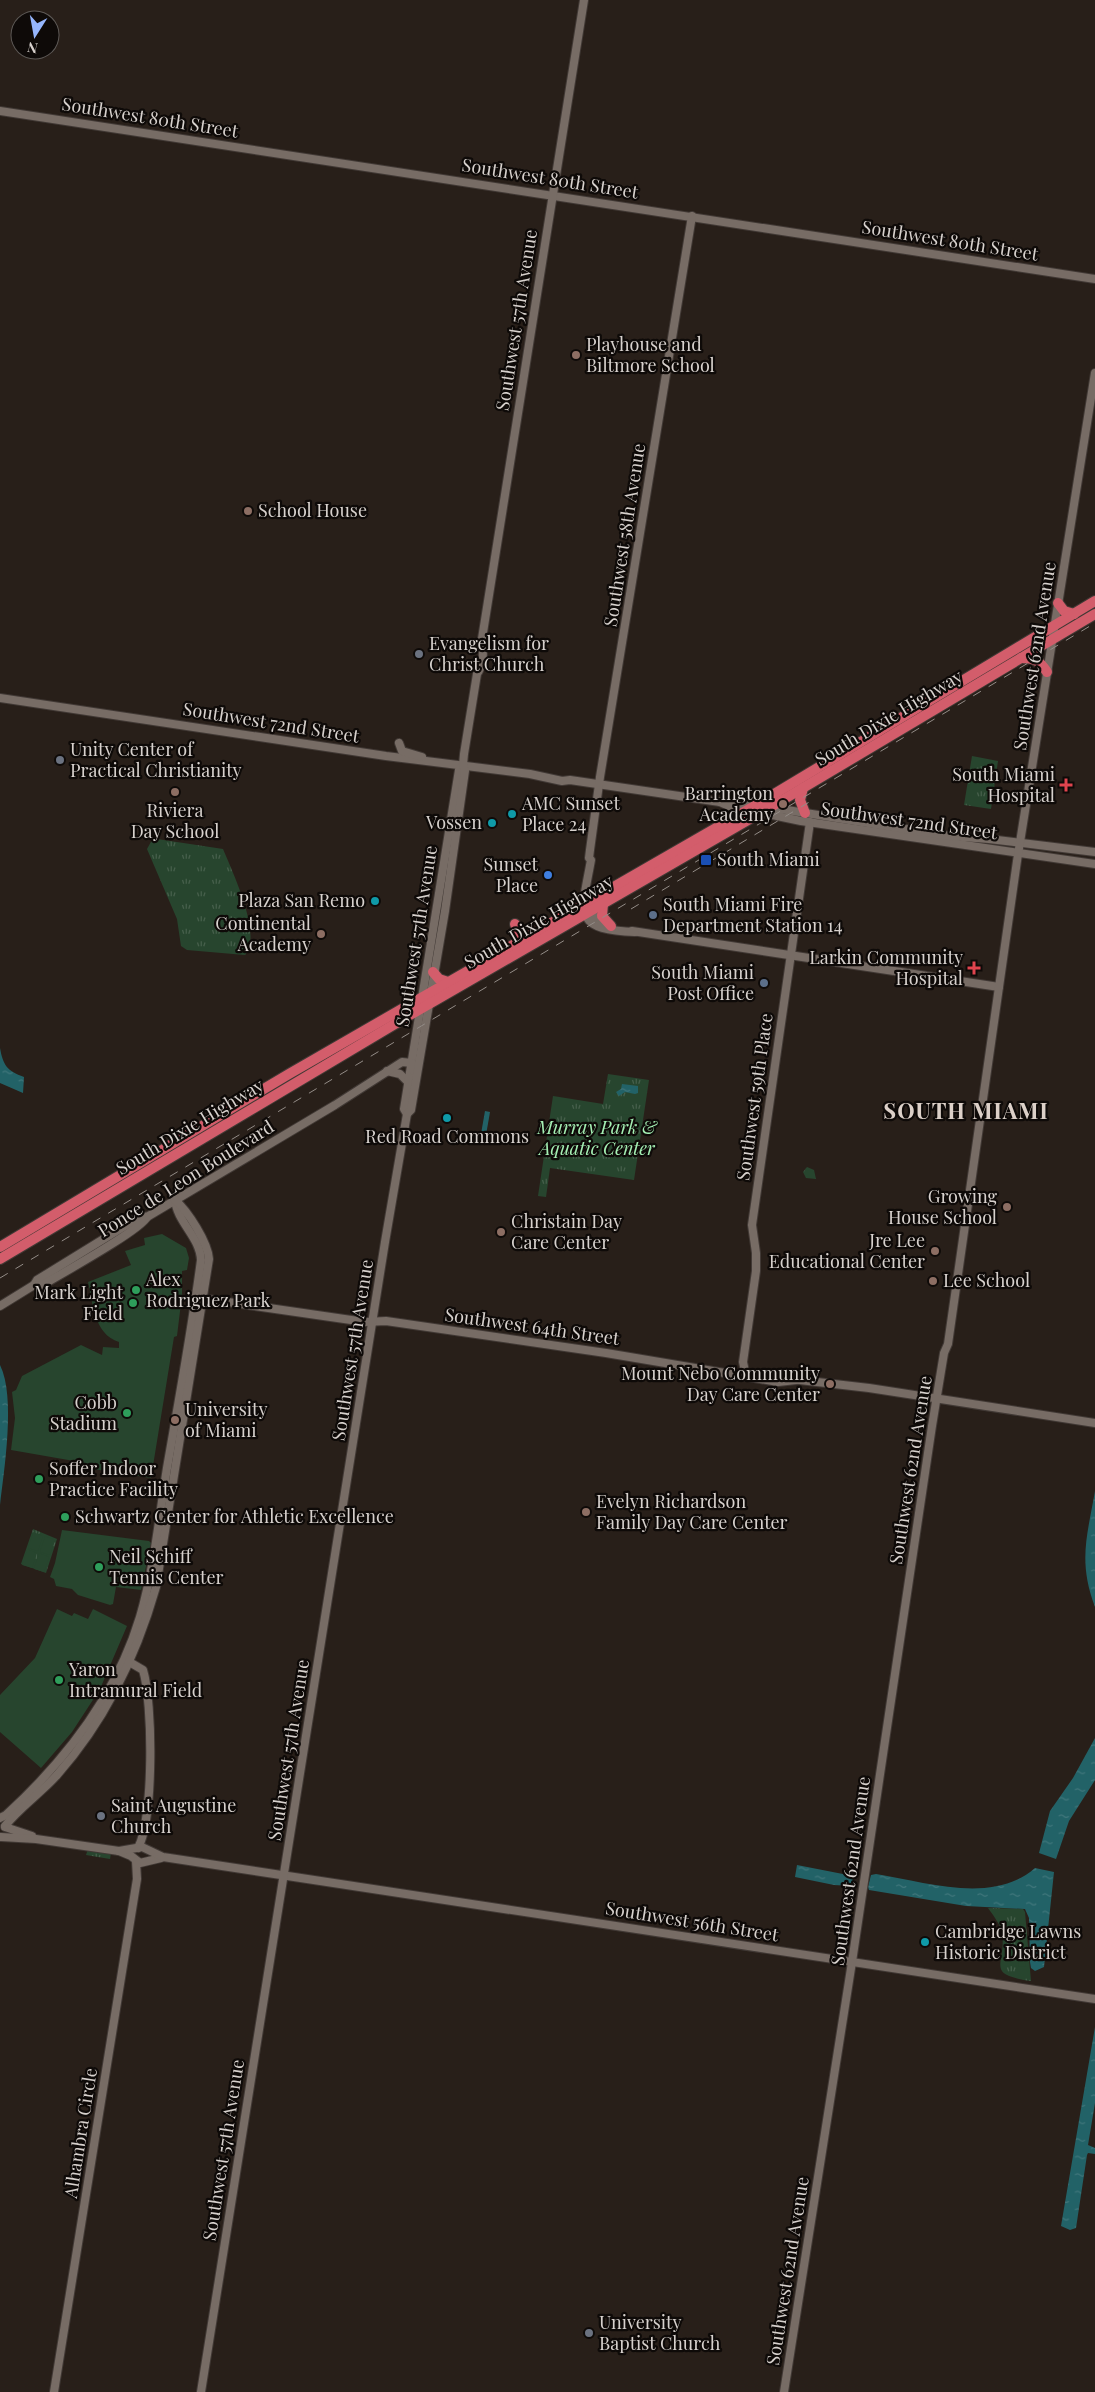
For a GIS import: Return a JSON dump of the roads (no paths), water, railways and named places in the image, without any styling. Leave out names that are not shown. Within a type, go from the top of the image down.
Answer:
[{"type":"highway","name":"South Dixie Highway","points":[[520,941],[537,931],[603,904],[951,687],[1095,601]]},
{"type":"highway","points":[[1058,603],[1064,611],[1074,614]]},
{"type":"highway","name":"South Dixie Highway","points":[[0,1259],[310,1074],[425,1002],[586,910],[747,810],[771,807],[1095,614]]},
{"type":"highway","points":[[1020,658],[1034,659],[1041,663],[1047,672]]},
{"type":"highway","points":[[944,704],[951,687],[966,690]]},
{"type":"highway","points":[[803,788],[800,800],[808,818]]},
{"type":"highway","points":[[603,904],[602,916],[611,926]]},
{"type":"highway","points":[[515,924],[522,929],[537,931]]},
{"type":"highway","points":[[509,953],[515,924]]},
{"type":"highway","points":[[509,953],[519,946],[520,941],[515,924]]},
{"type":"highway","name":"South Dixie Highway","points":[[0,1247],[289,1074],[425,1002],[448,982],[509,953]]},
{"type":"highway","points":[[433,972],[439,980],[448,982]]},
{"type":"highway","points":[[279,1092],[287,1081],[289,1074],[310,1074]]},
{"type":"highway","points":[[205,1137],[214,1119],[234,1119]]},
{"type":"highway","points":[[105,1196],[111,1186],[111,1181],[133,1179]]},
{"type":"street","name":"Southwest 57th Avenue","points":[[407,1114],[404,1109],[408,1082],[444,917],[465,771],[463,765],[477,674],[480,670],[483,649],[481,645],[584,0]]},
{"type":"street","name":"Southwest 80th Street","points":[[0,111],[1095,279]]},
{"type":"street","name":"Southwest 58th Avenue","points":[[586,910],[583,893],[586,859],[589,858],[692,216]]},
{"type":"street","name":"Southwest 62nd Avenue","points":[[784,2392],[852,1962],[936,1399],[944,1353],[948,1344],[1018,853],[1095,373]]},
{"type":"street","name":"Southwest 72nd Street","points":[[0,698],[537,775],[562,781],[570,780],[600,784],[720,802],[747,810]]},
{"type":"street","points":[[399,743],[402,751],[419,755],[428,760]]},
{"type":"street","name":"Southwest 57th Avenue","points":[[201,2392],[407,1114],[411,1110],[414,1093],[434,925],[458,770],[463,765]]},
{"type":"street","name":"Southwest 72nd Street","points":[[720,802],[729,801],[758,809],[808,818],[1095,864]]},
{"type":"street","name":"Southwest 72nd Street","points":[[771,807],[808,818],[824,817],[949,836],[1095,852]]},
{"type":"street","name":"Southwest 59th Place","points":[[745,1374],[742,1362],[756,1267],[752,1225],[791,956],[808,818]]},
{"type":"street","points":[[586,910],[599,921],[635,932]]},
{"type":"street","points":[[586,910],[601,929],[635,932],[999,987]]},
{"type":"street","points":[[439,943],[434,925],[444,917]]},
{"type":"street","name":"Ponce de Leon Boulevard","points":[[0,1306],[34,1285],[37,1280],[141,1216],[147,1217],[335,1105],[402,1062],[412,1062]]},
{"type":"street","points":[[412,1062],[414,1067],[411,1087],[414,1093]]},
{"type":"street","points":[[387,1072],[400,1074],[408,1082]]},
{"type":"street","points":[[3,1823],[14,1816],[56,1776],[81,1746],[105,1710],[127,1660],[139,1619],[147,1589],[199,1298],[209,1259],[208,1249],[182,1206],[175,1200]]},
{"type":"street","name":"Southwest 64th Street","points":[[199,1298],[373,1322],[386,1321],[688,1366],[708,1366],[782,1382],[796,1380],[841,1384],[1095,1423]]},
{"type":"street","points":[[127,1660],[69,1748],[40,1782],[9,1812],[3,1823],[0,1837],[36,1838],[163,1858]]},
{"type":"street","name":"Alhambra Circle","points":[[54,2392],[144,1834],[149,1768],[147,1692],[143,1670],[127,1660]]},
{"type":"street","points":[[14,1816],[15,1825],[22,1832]]},
{"type":"street","points":[[3,1823],[36,1838]]},
{"type":"street","points":[[140,1853],[146,1862],[163,1858]]},
{"type":"street","name":"Southwest 56th Street","points":[[163,1858],[1095,2000]]},
{"type":"street","name":"Alhambra Circle","points":[[137,1879],[146,1862]]},
{"type":"water","points":[[0,1048],[7,1067],[24,1077],[23,1093],[0,1083]]},
{"type":"water","points":[[622,1084],[638,1086],[638,1093],[625,1092],[619,1096],[616,1092],[621,1089]]},
{"type":"water","points":[[485,1111],[490,1112],[486,1135],[481,1134]]},
{"type":"water","points":[[0,1365],[5,1379],[7,1395],[8,1434],[0,1505]]},
{"type":"water","points":[[1095,1491],[1095,1607],[1085,1562],[1087,1536]]},
{"type":"water","points":[[1095,1738],[1095,1780],[1069,1821],[1056,1859],[1039,1853],[1050,1811],[1073,1778]]},
{"type":"water","points":[[797,1865],[853,1876],[852,1886],[834,1885],[795,1877]]},
{"type":"water","points":[[1035,1868],[1054,1872],[1044,1967],[1035,1971],[1031,1968],[1030,1962],[1029,1918],[1025,1909],[966,1906],[869,1890],[868,1887],[871,1875],[876,1874],[958,1888],[999,1886],[1018,1879]]},
{"type":"water","points":[[1095,2027],[1095,2103],[1088,2145],[1095,2148],[1095,2154],[1088,2153],[1087,2155],[1076,2228],[1070,2230],[1061,2226]]},
{"type":"railway","points":[[0,1278],[1095,623]]},
{"type":"railway","points":[[631,909],[811,801]]},
{"type":"place","name":"Playhouse and Biltmore School","points":[[576,355]]},
{"type":"place","name":"School House","points":[[248,511]]},
{"type":"place","name":"Evangelism for Christ Church","points":[[419,654]]},
{"type":"place","name":"Unity Center of Practical Christianity","points":[[60,760]]},
{"type":"place","name":"South Miami Hospital","points":[[1066,785]]},
{"type":"place","name":"Riviera Day School","points":[[175,792]]},
{"type":"place","name":"Barrington Academy","points":[[783,804]]},
{"type":"place","name":"AMC Sunset Place 24","points":[[512,814]]},
{"type":"place","name":"Vossen","points":[[492,823]]},
{"type":"place","name":"South Miami","points":[[706,860]]},
{"type":"place","name":"Sunset Place","points":[[548,875]]},
{"type":"place","name":"Plaza San Remo","points":[[375,901]]},
{"type":"place","name":"South Miami Fire Department Station 14","points":[[653,915]]},
{"type":"place","name":"Continental Academy","points":[[321,934]]},
{"type":"place","name":"Larkin Community Hospital","points":[[974,968]]},
{"type":"place","name":"South Miami Post Office","points":[[764,983]]},
{"type":"place","name":"Red Road Commons","points":[[447,1118]]},
{"type":"place","name":"Growing House School","points":[[1007,1207]]},
{"type":"place","name":"Christain Day Care Center","points":[[501,1232]]},
{"type":"place","name":"Jre Lee Educational Center","points":[[935,1251]]},
{"type":"place","name":"Lee School","points":[[933,1281]]},
{"type":"place","name":"Alex Rodriguez Park","points":[[136,1290]]},
{"type":"place","name":"Mark Light Field","points":[[133,1303]]},
{"type":"place","name":"Mount Nebo Community Day Care Center","points":[[830,1384]]},
{"type":"place","name":"Cobb Stadium","points":[[127,1413]]},
{"type":"place","name":"University of Miami","points":[[175,1420]]},
{"type":"place","name":"Soffer Indoor Practice Facility","points":[[39,1479]]},
{"type":"place","name":"Evelyn Richardson Family Day Care Center","points":[[586,1512]]},
{"type":"place","name":"Schwartz Center for Athletic Excellence","points":[[65,1517]]},
{"type":"place","name":"Neil Schiff Tennis Center","points":[[99,1567]]},
{"type":"place","name":"Yaron Intramural Field","points":[[59,1680]]},
{"type":"place","name":"Saint Augustine Church","points":[[101,1816]]},
{"type":"place","name":"Cambridge Lawns Historic District","points":[[925,1942]]},
{"type":"place","name":"University Baptist Church","points":[[589,2333]]},
{"type":"district","name":"SOUTH MIAMI","points":[[966,1111]]},
{"type":"park label","name":"Murray Park & Aquatic Center","points":[[597,1138]]}]
